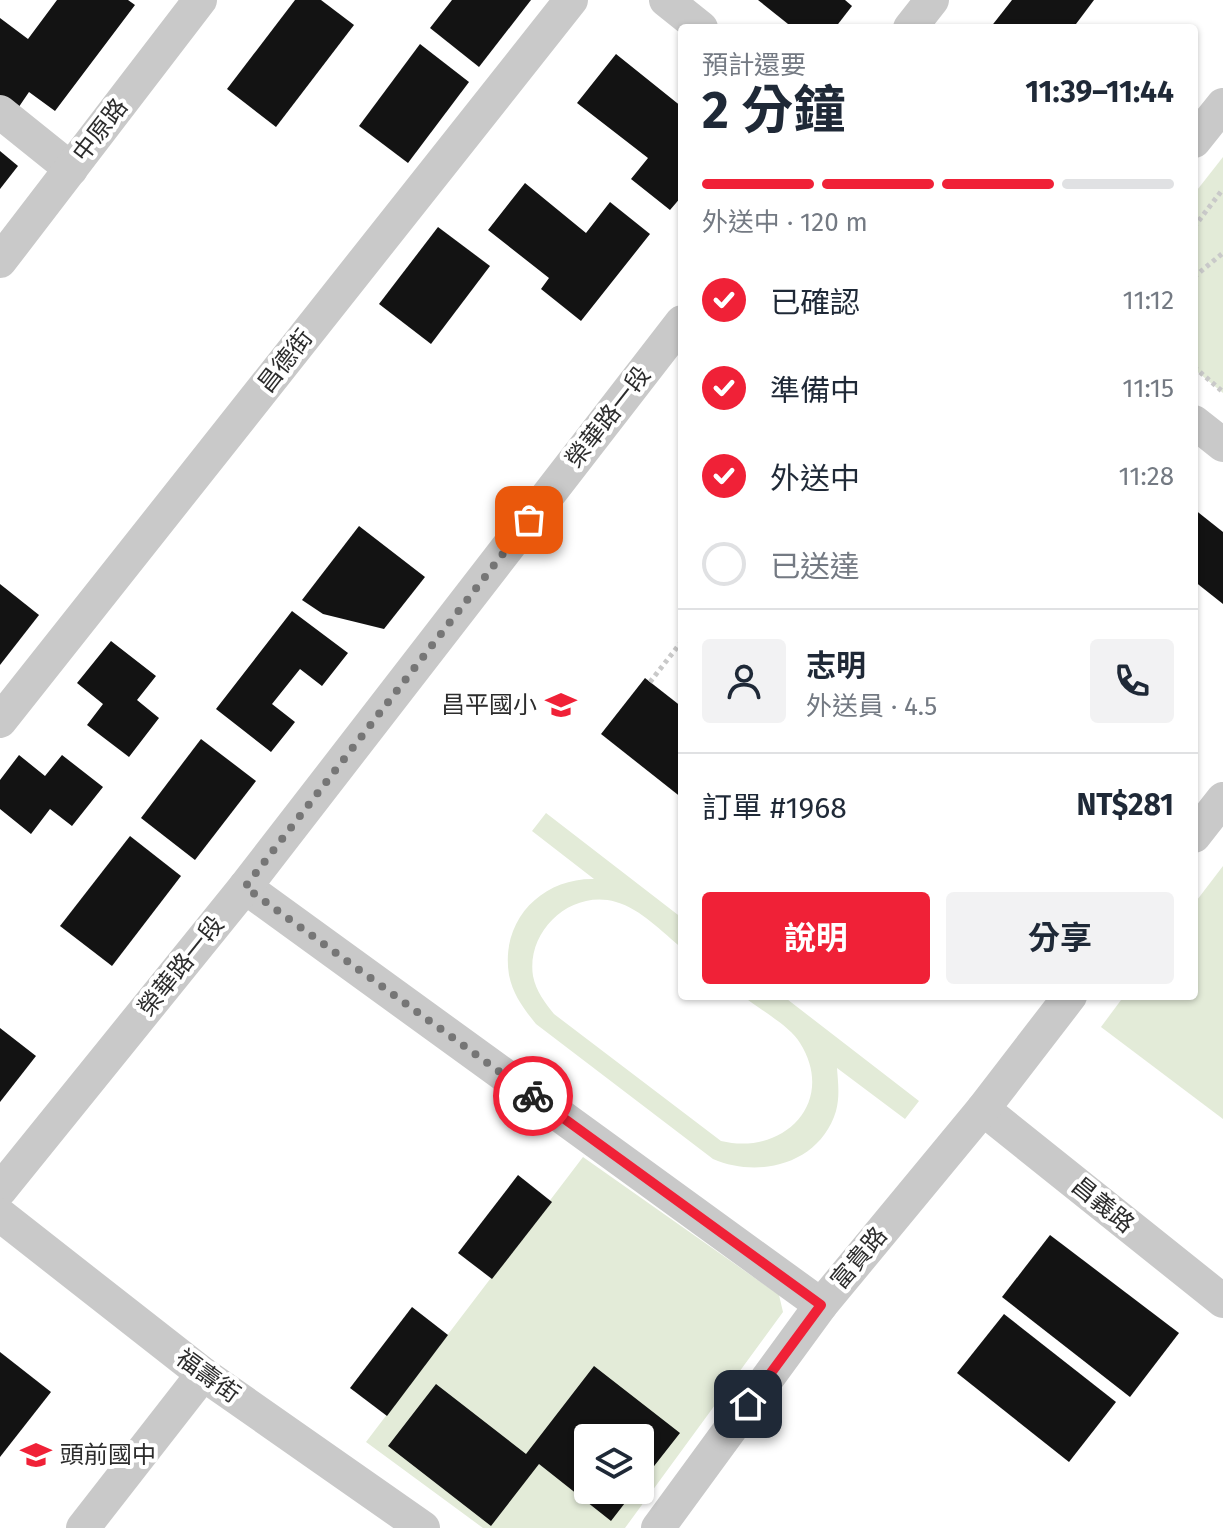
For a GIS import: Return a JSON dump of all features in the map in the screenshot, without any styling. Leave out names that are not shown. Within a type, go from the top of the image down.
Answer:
[{"type":"street","name":"中原路","points":[[0,261],[200,0]]},
{"type":"street","name":"昌德街","points":[[0,721],[571,0]]},
{"type":"street","points":[[666,0],[696,24]]},
{"type":"street","points":[[913,24],[932,0]]},
{"type":"street","points":[[1198,136],[1223,105]]},
{"type":"street","points":[[0,112],[71,169]]},
{"type":"street","name":"榮華路一段","points":[[0,1190],[245,887],[678,327]]},
{"type":"street","points":[[1198,425],[1223,445]]},
{"type":"street","points":[[1198,831],[1223,799]]},
{"type":"street","points":[[245,887],[821,1305]]},
{"type":"street","name":"富貴路","points":[[658,1528],[821,1305],[983,1109],[1067,1000]]},
{"type":"street","name":"昌義路","points":[[983,1109],[1223,1301]]},
{"type":"street","name":"福壽街","points":[[0,1215],[203,1374],[423,1528]]},
{"type":"street","points":[[83,1528],[203,1374]]},
{"type":"path","points":[[1198,222],[1223,189]]},
{"type":"path","points":[[1198,274],[1223,253]]},
{"type":"path","points":[[1198,370],[1223,392]]},
{"type":"path","points":[[650,682],[678,646]]},
{"type":"green space","points":[[1223,157],[1223,393],[1198,372],[1198,189]]},
{"type":"green space","points":[[546,813],[678,915],[678,945],[643,915],[616,902],[583,902],[568,908],[544,929],[533,959],[533,976],[536,987],[554,1014],[721,1141],[744,1144],[783,1132],[798,1120],[808,1104],[812,1085],[810,1065],[795,1036],[749,1000],[788,1000],[919,1101],[905,1119],[837,1068],[836,1111],[828,1129],[802,1155],[768,1167],[731,1165],[713,1159],[536,1024],[513,989],[508,955],[518,920],[542,894],[575,881],[594,879],[532,831]]},
{"type":"green space","points":[[1223,866],[1223,1119],[1101,1027],[1121,1000],[1198,1000],[1198,899]]},
{"type":"green space","points":[[583,1157],[779,1295],[783,1312],[654,1488],[654,1424],[574,1424],[574,1504],[643,1504],[625,1528],[483,1528],[366,1442]]},
{"type":"building","points":[[57,0],[128,0],[135,5],[55,111],[29,92],[12,117],[0,108],[0,18],[28,39]]},
{"type":"building","points":[[295,0],[321,0],[354,25],[276,127],[227,89]]},
{"type":"building","points":[[452,0],[531,0],[479,67],[430,28]]},
{"type":"building","points":[[758,0],[845,0],[852,6],[838,24],[788,24]]},
{"type":"building","points":[[1012,0],[1094,0],[1076,24],[993,24]]},
{"type":"building","points":[[420,44],[469,82],[408,163],[359,126]]},
{"type":"building","points":[[616,54],[678,104],[678,201],[670,210],[631,179],[648,158],[577,103]]},
{"type":"building","points":[[0,151],[18,166],[0,189]]},
{"type":"building","points":[[525,183],[586,233],[610,202],[650,234],[581,321],[541,289],[549,278],[488,230]]},
{"type":"building","points":[[438,227],[490,266],[431,344],[379,304]]},
{"type":"building","points":[[1198,512],[1223,532],[1223,604],[1198,584]]},
{"type":"building","points":[[359,526],[425,577],[384,629],[323,614],[302,600]]},
{"type":"building","points":[[0,584],[39,615],[0,665]]},
{"type":"building","points":[[292,611],[348,653],[322,686],[300,669],[272,704],[295,722],[271,752],[216,709]]},
{"type":"building","points":[[111,641],[156,676],[137,700],[159,718],[129,757],[87,725],[103,704],[77,683]]},
{"type":"building","points":[[645,678],[678,704],[678,795],[601,734]]},
{"type":"building","points":[[201,739],[256,781],[195,860],[141,818]]},
{"type":"building","points":[[19,755],[45,776],[62,755],[103,787],[72,826],[50,809],[31,834],[0,809],[0,780]]},
{"type":"building","points":[[130,836],[181,876],[112,966],[60,926]]},
{"type":"building","points":[[0,1028],[36,1056],[0,1102]]},
{"type":"building","points":[[518,1175],[552,1202],[492,1279],[458,1253]]},
{"type":"building","points":[[1050,1235],[1179,1333],[1130,1397],[1002,1297]]},
{"type":"building","points":[[412,1307],[448,1335],[387,1416],[350,1388]]},
{"type":"building","points":[[1004,1314],[1116,1402],[1069,1462],[957,1373]]},
{"type":"building","points":[[0,1352],[51,1392],[0,1457]]},
{"type":"building","points":[[594,1366],[680,1433],[654,1466],[654,1424],[574,1424],[574,1492],[539,1464],[491,1526],[388,1446],[436,1384],[526,1454]]},
{"type":"building","points":[[590,1504],[624,1504],[611,1521]]},
{"type":"way so far","points":[[529,520],[245,887],[533,1096]]},
{"type":"place","name":"昌平國小","points":[[561,705]]},
{"type":"place","name":"頭前國中","points":[[36,1455]]},
{"type":"route","points":[[533,1096],[821,1305],[748,1404]]}]
